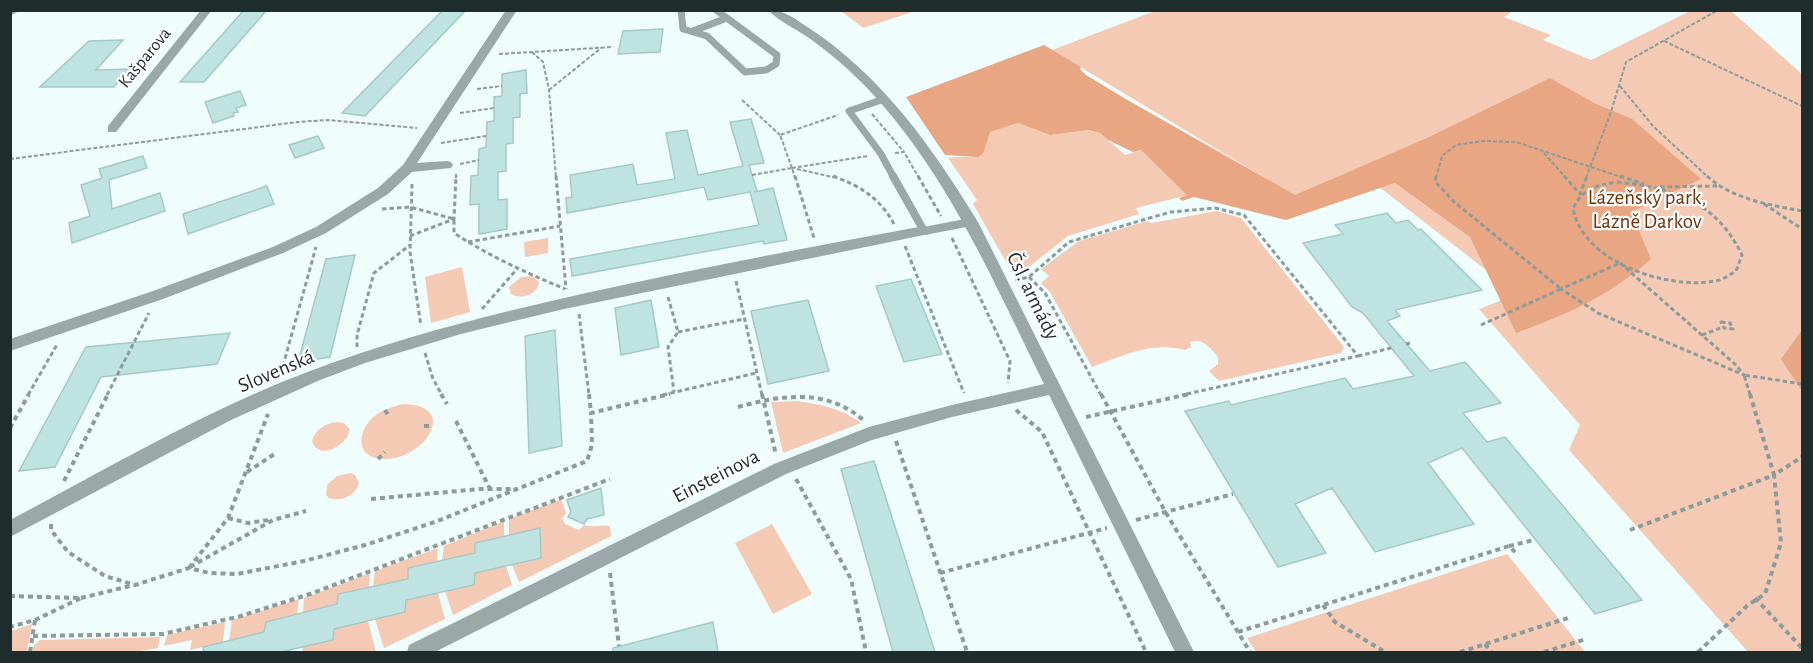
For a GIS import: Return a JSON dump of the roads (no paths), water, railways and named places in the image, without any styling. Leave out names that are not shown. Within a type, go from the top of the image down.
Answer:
[{"type":"street","points":[[10,13],[16,10]]},
{"type":"street","name":"Kašparova","points":[[112,129],[207,10]]},
{"type":"street","points":[[10,345],[158,295],[278,250],[321,230],[383,191],[411,168],[437,134],[512,10]]},
{"type":"street","name":"Čsl. armády","points":[[773,10],[826,45],[884,99],[938,165],[971,222],[1185,652]]},
{"type":"street","points":[[411,168],[447,165]]},
{"type":"street","name":"Slovenská","points":[[10,529],[186,433],[358,359],[570,297],[664,282],[924,231]]},
{"type":"street","name":"Einsteinova","points":[[416,652],[780,469],[869,434],[969,407],[1054,388]]},
{"type":"lane","points":[[681,10],[681,27],[707,36],[745,72],[773,68],[778,60],[777,55],[716,10]]},
{"type":"lane","points":[[692,31],[727,18]]},
{"type":"lane","points":[[884,99],[849,111],[881,154],[924,231],[971,222]]},
{"type":"park label","name":"Lázeňský park, Lázně Darkov","points":[[1647,209]]}]
